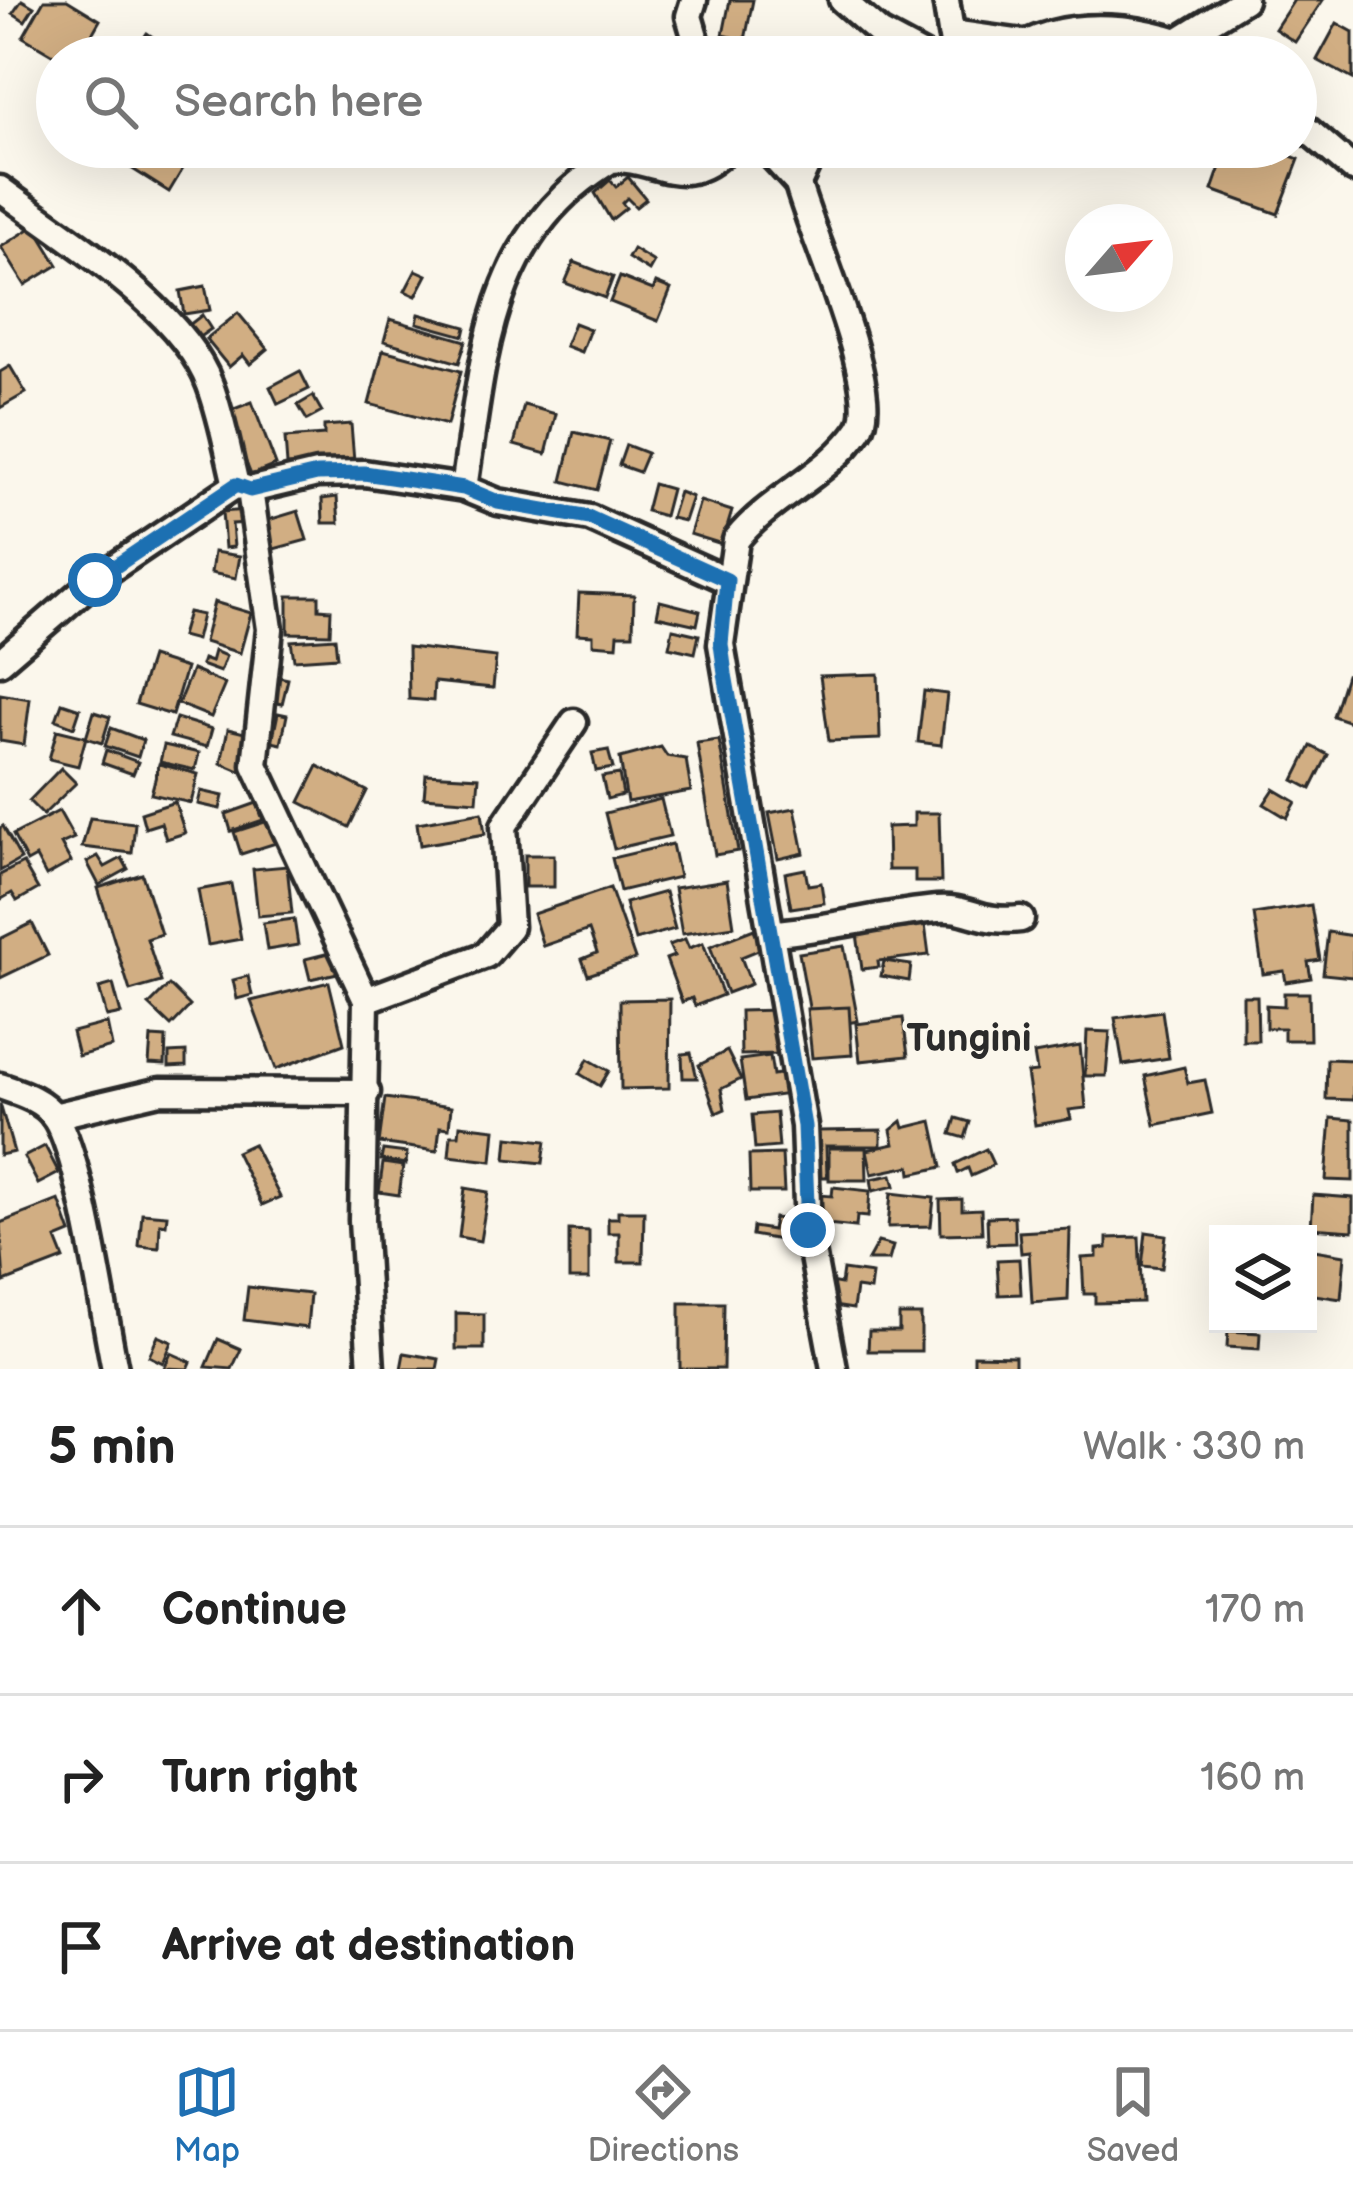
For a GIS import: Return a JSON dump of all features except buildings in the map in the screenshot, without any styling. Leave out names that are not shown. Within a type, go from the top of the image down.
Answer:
[{"type":"street","points":[[694,0],[689,16],[695,36]]},
{"type":"street","points":[[842,0],[886,36]]},
{"type":"street","points":[[946,0],[952,36]]},
{"type":"street","points":[[1184,36],[1244,0]]},
{"type":"street","points":[[1061,36],[1136,27],[1173,36]]},
{"type":"street","points":[[1317,138],[1353,169]]},
{"type":"street","points":[[464,488],[500,286],[520,251],[575,188],[601,168]]},
{"type":"street","points":[[783,168],[798,184],[860,369],[865,415],[849,440],[742,532],[732,549],[721,644],[774,933],[804,1126],[808,1230],[834,1369]]},
{"type":"street","points":[[798,184],[805,168]]},
{"type":"street","points":[[0,189],[126,284],[188,347],[209,382],[243,488],[269,629],[255,765],[366,1000],[362,1220],[371,1369]]},
{"type":"street","points":[[0,662],[95,580],[243,488],[317,474],[364,473],[464,488],[498,502],[590,518],[727,580]]},
{"type":"street","points":[[366,1000],[486,956],[510,926],[504,826],[574,722]]},
{"type":"street","points":[[774,933],[934,909],[962,911],[991,923],[1021,919]]},
{"type":"street","points":[[0,1086],[32,1096],[54,1116],[69,1150],[115,1369]]},
{"type":"street","points":[[54,1116],[160,1090],[367,1092]]},
{"type":"district","name":"Tungini","points":[[969,1037]]},
{"type":"route","points":[[95,580],[236,485],[250,490],[317,474],[364,473],[464,488],[498,502],[590,518],[677,553],[727,580],[721,644],[804,1126],[808,1230]]}]
